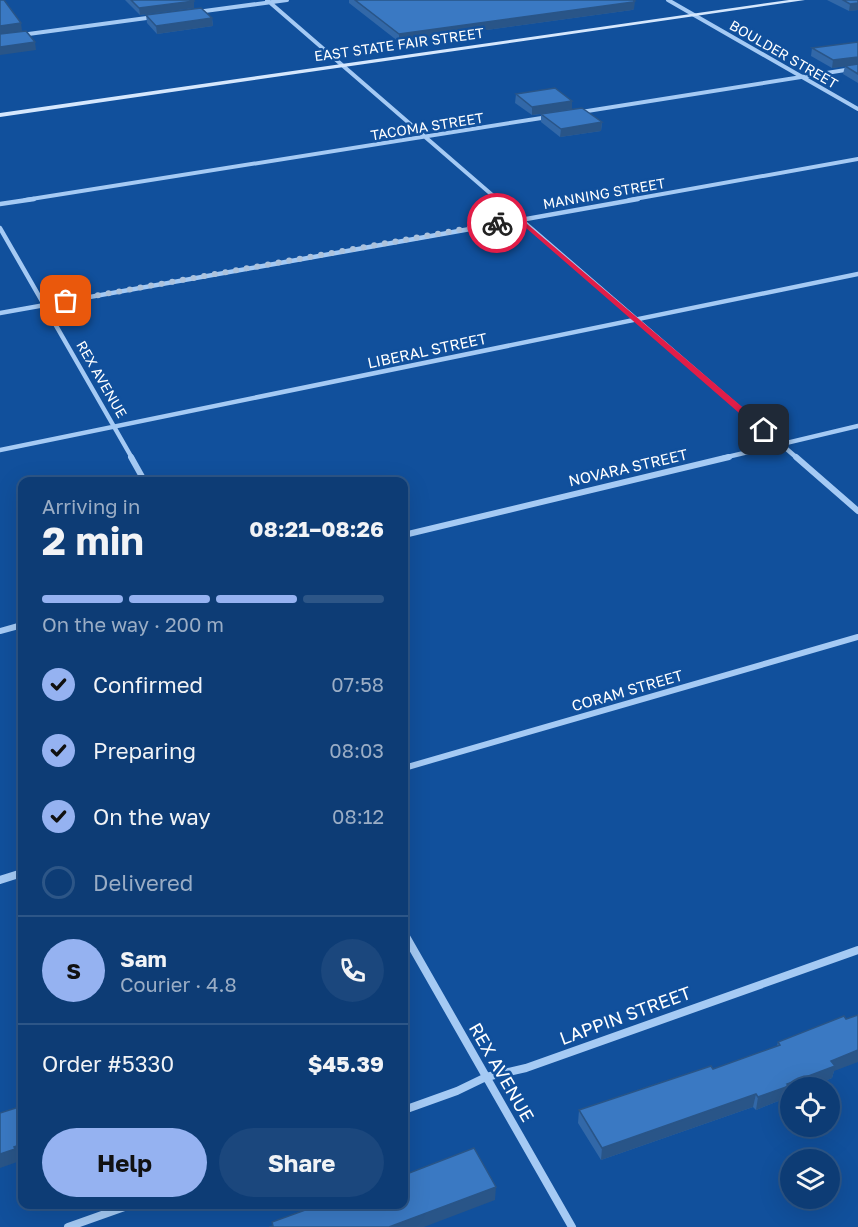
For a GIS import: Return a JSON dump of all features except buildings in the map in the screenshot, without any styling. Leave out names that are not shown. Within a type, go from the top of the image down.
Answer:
[{"type":"street","points":[[197,12],[287,0]]},
{"type":"street","name":"BOULDER STREET","points":[[668,0],[858,109]]},
{"type":"street","name":"EAST STATE FAIR STREET","points":[[0,115],[802,0]]},
{"type":"street","points":[[268,1],[858,511]]},
{"type":"street","points":[[12,36],[162,16]]},
{"type":"street","points":[[577,113],[858,68]]},
{"type":"street","name":"TACOMA STREET","points":[[0,204],[553,116]]},
{"type":"street","name":"MANNING STREET","points":[[0,313],[858,159]]},
{"type":"street","name":"REX AVENUE","points":[[0,228],[142,477]]},
{"type":"street","name":"LIBERAL STREET","points":[[0,450],[858,274]]},
{"type":"street","name":"NOVARA STREET","points":[[408,534],[858,426]]},
{"type":"street","points":[[0,631],[18,626]]},
{"type":"street","name":"CORAM STREET","points":[[408,767],[858,637]]},
{"type":"street","points":[[0,880],[18,874]]},
{"type":"street","name":"REX AVENUE","points":[[408,940],[572,1227]]},
{"type":"street","name":"LAPPIN STREET","points":[[408,1109],[458,1091],[486,1077],[526,1068],[858,950]]},
{"type":"street","points":[[68,1227],[119,1209]]},
{"type":"way so far","points":[[66,301],[497,223]]},
{"type":"route","points":[[497,223],[519,219],[764,430]]}]
